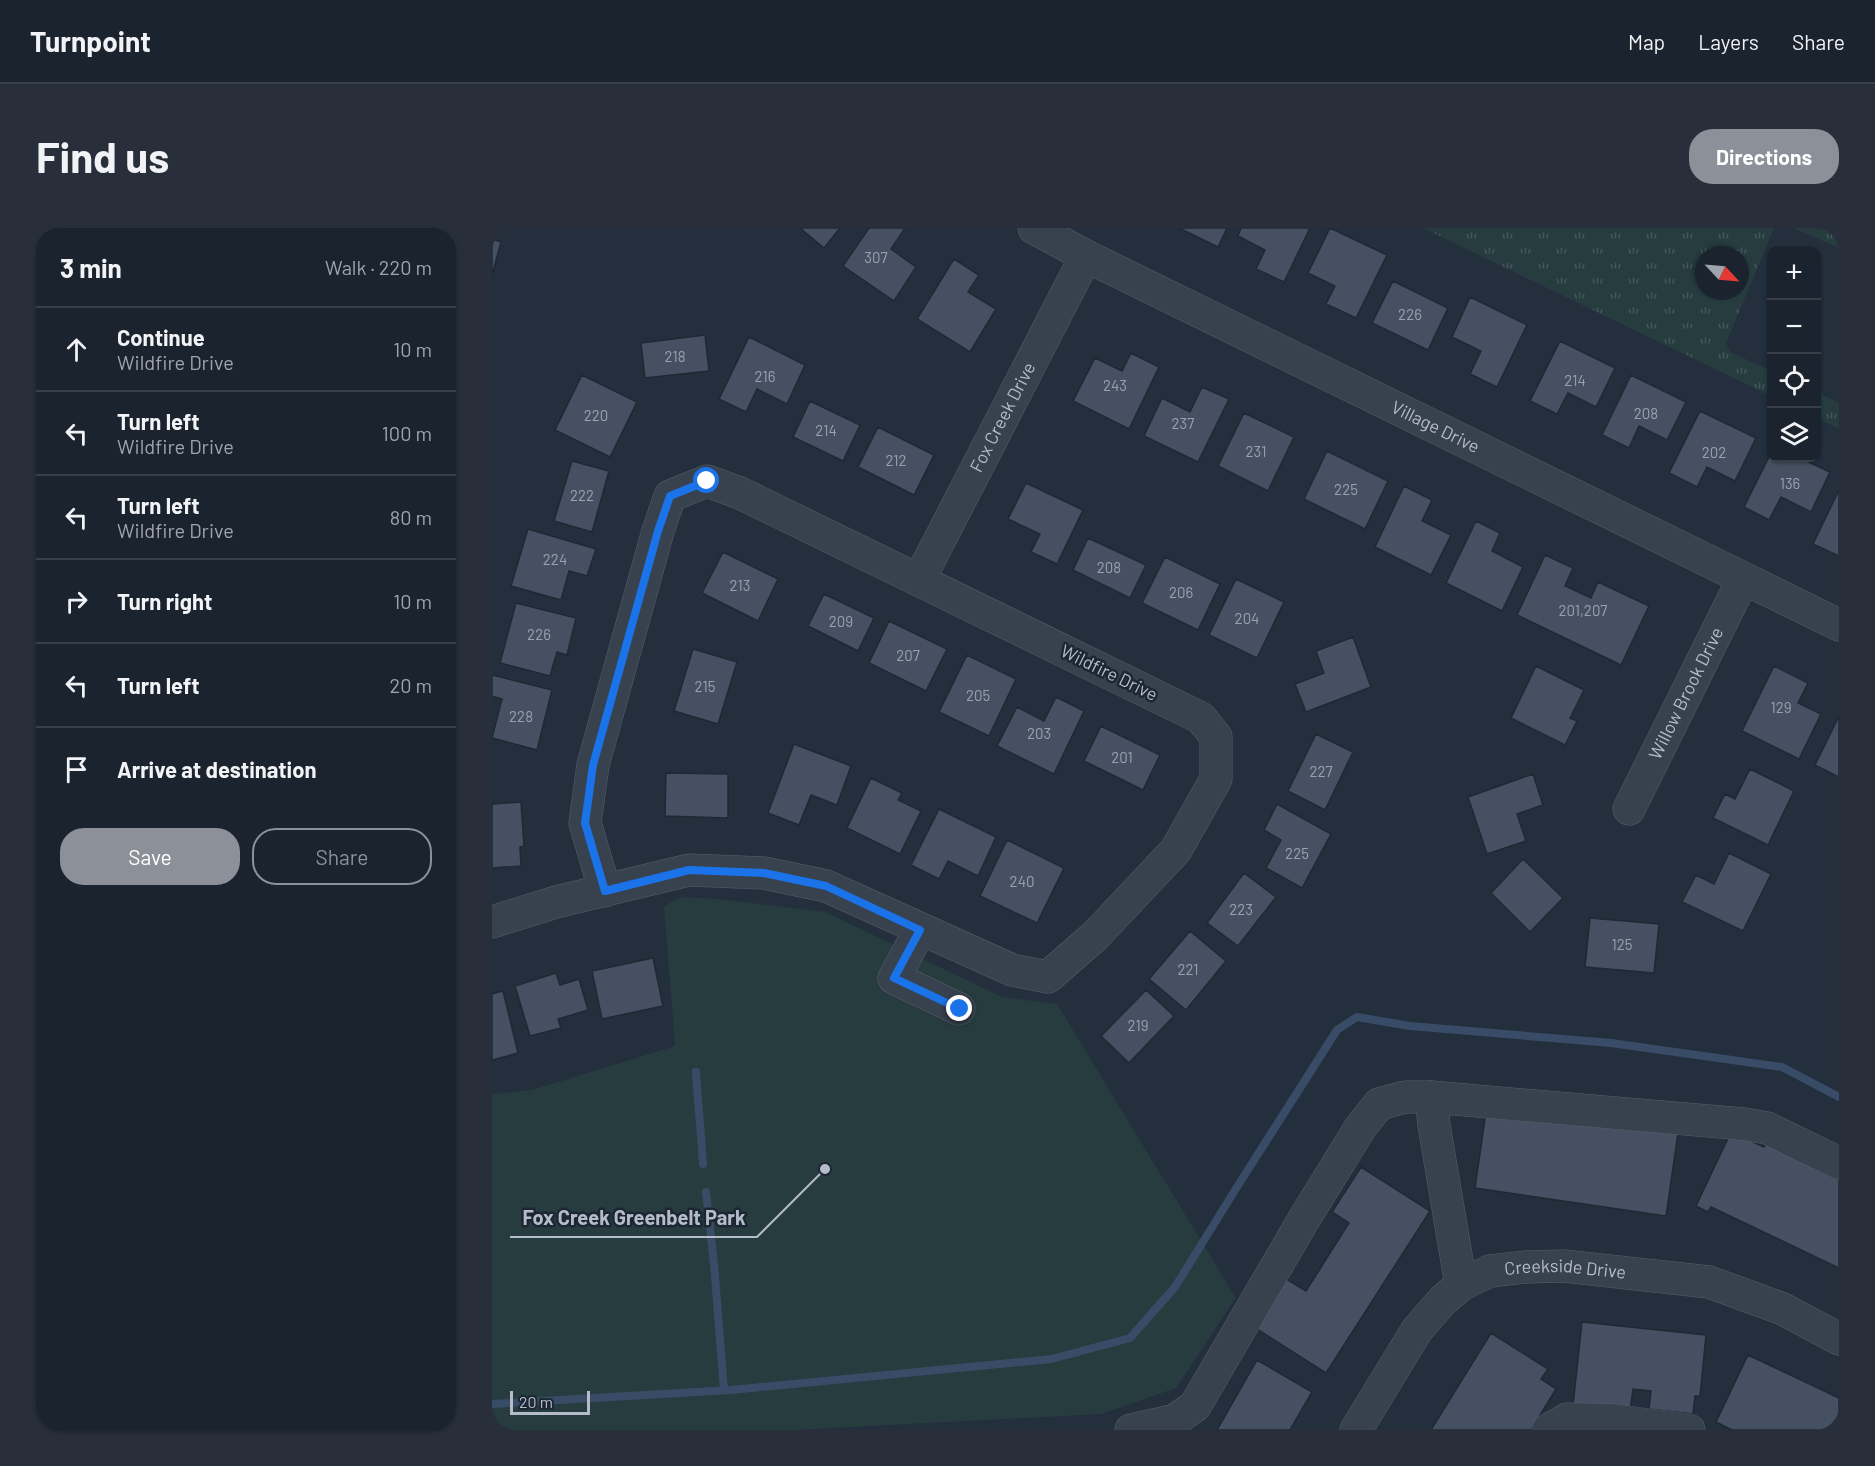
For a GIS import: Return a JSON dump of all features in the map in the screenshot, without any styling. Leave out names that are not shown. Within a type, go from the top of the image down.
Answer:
[{"type":"street","name":"Village Drive","points":[[1034,228],[1839,625]]},
{"type":"street","name":"Fox Creek Drive","points":[[919,580],[1086,255]]},
{"type":"street","name":"Wildfire Drive","points":[[492,922],[556,902],[605,891],[689,870],[764,873],[826,886],[1012,970],[1048,977],[1096,935],[1176,850],[1216,779],[1216,737],[1201,718],[740,493],[707,481],[670,496],[658,531],[593,765],[585,823],[605,891]]},
{"type":"street","name":"Willow Brook Drive","points":[[1629,809],[1743,579]]},
{"type":"street","points":[[920,930],[894,978],[960,1009]]},
{"type":"street","points":[[1131,1430],[1175,1419],[1195,1406],[1304,1219],[1360,1128],[1379,1104],[1405,1096],[1431,1097],[1767,1128],[1839,1163]]},
{"type":"street","points":[[1431,1097],[1461,1285]]},
{"type":"street","name":"Creekside Drive","points":[[1356,1430],[1417,1330],[1443,1300],[1461,1285],[1490,1271],[1564,1266],[1708,1282],[1783,1309],[1839,1339]]},
{"type":"street","points":[[1548,1430],[1567,1419],[1609,1420],[1689,1430]]},
{"type":"green space","points":[[1423,228],[1774,228],[1749,288],[1749,246],[1695,246],[1695,300],[1744,300],[1726,343],[1730,352],[1767,369],[1767,394]]},
{"type":"green space","points":[[1794,228],[1839,228],[1839,248]]},
{"type":"green space","points":[[1821,394],[1839,403],[1839,429],[1821,420]]},
{"type":"green space","points":[[682,897],[825,912],[1002,997],[1057,1004],[1236,1298],[1176,1388],[1101,1414],[795,1430],[492,1430],[492,1094],[532,1090],[675,1046],[664,906]]},
{"type":"building","points":[[800,228],[840,228],[824,248]]},
{"type":"building","points":[[869,228],[905,228],[891,249],[916,267],[894,301],[843,266]]},
{"type":"building","points":[[1179,228],[1227,228],[1218,247]]},
{"type":"building","points":[[1241,228],[1310,228],[1284,282],[1256,269],[1265,250],[1238,236]]},
{"type":"building","points":[[1330,228],[1387,255],[1356,318],[1326,304],[1335,286],[1308,273]]},
{"type":"building","points":[[492,239],[501,242],[492,275]]},
{"type":"building","points":[[954,259],[979,275],[968,292],[996,309],[970,352],[917,319]]},
{"type":"building","points":[[1393,281],[1448,308],[1428,350],[1372,323]]},
{"type":"building","points":[[1470,297],[1527,325],[1497,387],[1470,374],[1481,351],[1452,337]]},
{"type":"building","points":[[705,335],[709,371],[645,378],[641,343]]},
{"type":"building","points":[[749,337],[805,365],[787,404],[757,389],[746,412],[719,399]]},
{"type":"building","points":[[1560,341],[1615,368],[1596,407],[1568,393],[1557,414],[1530,401]]},
{"type":"building","points":[[1131,353],[1159,367],[1129,429],[1073,401],[1095,358],[1122,371]]},
{"type":"building","points":[[582,375],[637,402],[610,457],[555,430]]},
{"type":"building","points":[[1631,375],[1686,402],[1667,440],[1639,426],[1629,448],[1602,435]]},
{"type":"building","points":[[1202,387],[1229,399],[1198,462],[1144,436],[1162,398],[1190,412]]},
{"type":"building","points":[[810,401],[860,425],[843,461],[793,437]]},
{"type":"building","points":[[1700,411],[1756,438],[1735,481],[1707,467],[1697,487],[1669,473]]},
{"type":"building","points":[[1244,413],[1294,437],[1268,491],[1218,466]]},
{"type":"building","points":[[878,427],[934,455],[914,495],[858,467]]},
{"type":"building","points":[[1327,451],[1388,481],[1365,529],[1304,499]]},
{"type":"building","points":[[572,461],[609,471],[592,532],[554,521]]},
{"type":"building","points":[[1767,461],[1809,462],[1830,472],[1811,512],[1781,497],[1769,520],[1744,507]]},
{"type":"building","points":[[1026,483],[1083,510],[1057,564],[1031,552],[1040,534],[1008,519]]},
{"type":"building","points":[[1404,486],[1432,500],[1422,521],[1451,535],[1431,575],[1375,547]]},
{"type":"building","points":[[1839,490],[1839,556],[1813,544]]},
{"type":"building","points":[[1476,521],[1500,533],[1492,551],[1523,567],[1502,611],[1446,583]]},
{"type":"building","points":[[528,529],[596,549],[587,576],[569,571],[561,600],[511,586]]},
{"type":"building","points":[[1088,538],[1146,565],[1130,598],[1073,570]]},
{"type":"building","points":[[723,552],[778,579],[758,621],[702,593]]},
{"type":"building","points":[[1545,555],[1573,568],[1565,586],[1591,598],[1598,582],[1649,606],[1621,665],[1517,615]]},
{"type":"building","points":[[1165,557],[1220,584],[1198,630],[1142,603]]},
{"type":"building","points":[[1236,579],[1284,602],[1257,658],[1209,635]]},
{"type":"building","points":[[824,594],[874,618],[858,651],[808,626]]},
{"type":"building","points":[[516,603],[576,618],[567,655],[557,652],[550,676],[500,663]]},
{"type":"building","points":[[889,621],[947,649],[926,691],[869,663]]},
{"type":"building","points":[[1353,637],[1371,687],[1306,712],[1295,684],[1324,673],[1316,651]]},
{"type":"building","points":[[693,649],[737,662],[718,724],[674,711]]},
{"type":"building","points":[[967,655],[1016,679],[989,736],[939,712]]},
{"type":"building","points":[[1536,666],[1584,690],[1570,718],[1577,721],[1565,745],[1511,718]]},
{"type":"building","points":[[1774,666],[1808,683],[1798,703],[1821,714],[1799,759],[1742,731]]},
{"type":"building","points":[[492,675],[552,690],[537,750],[492,738],[502,699],[492,696]]},
{"type":"building","points":[[1056,697],[1084,711],[1054,774],[997,746],[1017,707],[1044,721]]},
{"type":"building","points":[[1839,716],[1839,777],[1815,765]]},
{"type":"building","points":[[1101,726],[1160,755],[1143,790],[1084,761]]},
{"type":"building","points":[[1316,734],[1353,752],[1325,810],[1288,791]]},
{"type":"building","points":[[794,744],[851,766],[837,805],[811,795],[799,825],[768,813]]},
{"type":"building","points":[[1750,769],[1794,791],[1768,845],[1713,818],[1725,794],[1735,799]]},
{"type":"building","points":[[666,773],[728,774],[728,818],[665,816]]},
{"type":"building","points":[[1533,774],[1543,805],[1517,814],[1526,841],[1487,854],[1468,797]]},
{"type":"building","points":[[871,778],[902,793],[898,800],[921,811],[900,854],[847,828]]},
{"type":"building","points":[[521,802],[524,846],[520,847],[521,866],[492,868],[492,804]]},
{"type":"building","points":[[1277,804],[1331,834],[1302,888],[1266,868],[1281,840],[1264,830]]},
{"type":"building","points":[[939,809],[996,837],[978,876],[948,861],[939,879],[911,865]]},
{"type":"building","points":[[1007,840],[1064,868],[1037,923],[980,896]]},
{"type":"building","points":[[1729,853],[1771,874],[1743,931],[1682,902],[1696,875],[1714,884]]},
{"type":"building","points":[[1523,859],[1563,898],[1530,932],[1491,893]]},
{"type":"building","points":[[1244,873],[1276,897],[1238,946],[1207,923]]},
{"type":"building","points":[[1590,918],[1659,924],[1654,973],[1585,967]]},
{"type":"building","points":[[1190,931],[1226,961],[1186,1010],[1149,979]]},
{"type":"building","points":[[653,958],[663,1006],[602,1019],[592,971]]},
{"type":"building","points":[[556,973],[560,985],[579,979],[588,1010],[558,1019],[561,1028],[530,1036],[515,986]]},
{"type":"building","points":[[1146,990],[1174,1016],[1129,1063],[1101,1036]]},
{"type":"building","points":[[503,991],[518,1053],[492,1060],[492,994]]},
{"type":"building","points":[[1487,1105],[1678,1133],[1666,1216],[1475,1188]]},
{"type":"building","points":[[1731,1132],[1764,1147],[1769,1137],[1839,1171],[1839,1268],[1711,1207],[1708,1212],[1696,1206]]},
{"type":"building","points":[[1361,1167],[1430,1211],[1326,1373],[1252,1326],[1283,1277],[1306,1291],[1349,1223],[1332,1212]]},
{"type":"building","points":[[1582,1322],[1706,1335],[1700,1396],[1695,1396],[1693,1414],[1649,1409],[1651,1391],[1633,1389],[1630,1411],[1573,1405]]},
{"type":"building","points":[[1491,1333],[1548,1369],[1541,1379],[1556,1389],[1531,1430],[1431,1430]]},
{"type":"building","points":[[1748,1355],[1839,1398],[1839,1430],[1732,1430],[1716,1422]]},
{"type":"building","points":[[1257,1360],[1312,1392],[1290,1430],[1217,1430]]},
{"type":"waterway","points":[[492,1404],[731,1390],[1052,1359],[1130,1338],[1175,1287],[1337,1030],[1357,1017],[1410,1026],[1611,1043],[1782,1067],[1839,1097]]},
{"type":"waterway","points":[[696,1072],[703,1164]]},
{"type":"waterway","points":[[706,1192],[724,1390]]},
{"type":"place","name":"Fox Creek Greenbelt Park","points":[[825,1169]]},
{"type":"route","points":[[707,481],[670,496],[658,531],[593,765],[585,823],[605,891],[689,870],[764,873],[826,886],[920,930],[894,978],[960,1009]]}]
